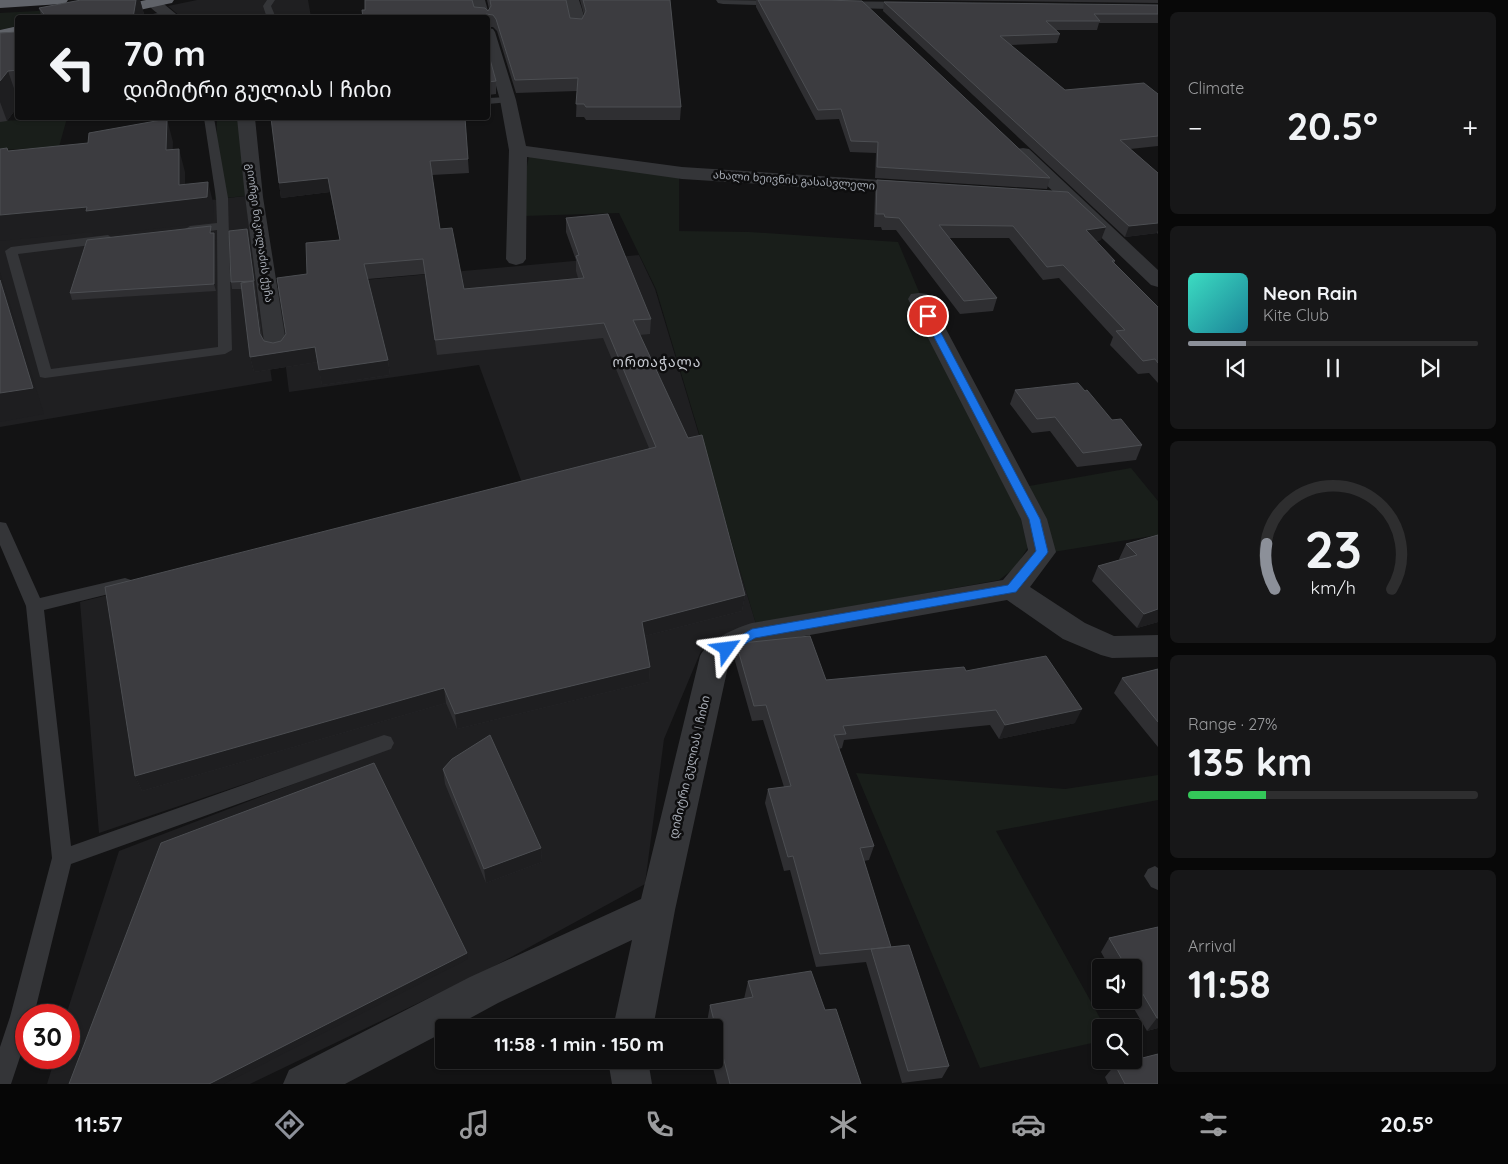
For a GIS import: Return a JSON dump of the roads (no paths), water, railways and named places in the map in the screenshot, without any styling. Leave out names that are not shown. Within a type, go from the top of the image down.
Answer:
[{"type":"highway","points":[[0,4],[61,0]]},
{"type":"highway","points":[[112,15],[165,10]]},
{"type":"highway","points":[[0,34],[15,31]]},
{"type":"street","points":[[478,0],[482,15]]},
{"type":"street","points":[[572,0],[576,12],[577,26]]},
{"type":"street","points":[[723,0],[935,6]]},
{"type":"street","points":[[863,3],[880,18]]},
{"type":"street","points":[[490,39],[508,100],[518,150],[516,258]]},
{"type":"street","name":"გიორგი ნიკოლაძის ქუჩა","points":[[246,120],[254,197],[276,349]]},
{"type":"street","points":[[1014,145],[1158,281]]},
{"type":"street","name":"ახალი ხეივნის გასასვლელი","points":[[518,150],[682,173],[931,189]]},
{"type":"street","points":[[1040,196],[1070,198]]},
{"type":"street","points":[[919,299],[1034,519],[1042,552],[1012,589],[1074,631],[1112,647],[1158,646]]},
{"type":"street","name":"დიმიტრი გულიას I ჩიხი","points":[[635,1019],[656,910],[715,656],[752,634],[1012,589]]},
{"type":"street","points":[[303,1084],[484,990],[656,910]]},
{"type":"street","points":[[630,1069],[632,1084]]},
{"type":"lane","points":[[271,0],[267,6],[271,15]]},
{"type":"lane","points":[[148,15],[165,10]]},
{"type":"lane","points":[[490,100],[508,100]]},
{"type":"lane","points":[[117,238],[11,251],[46,374],[225,350],[222,198],[209,120]]},
{"type":"lane","points":[[174,232],[222,226]]},
{"type":"lane","points":[[0,527],[35,606],[62,858],[22,1018],[0,1082]]},
{"type":"lane","points":[[35,606],[140,581]]},
{"type":"lane","points":[[62,858],[384,743]]},
{"type":"district","name":"ორთაჭალა","points":[[657,362]]}]
